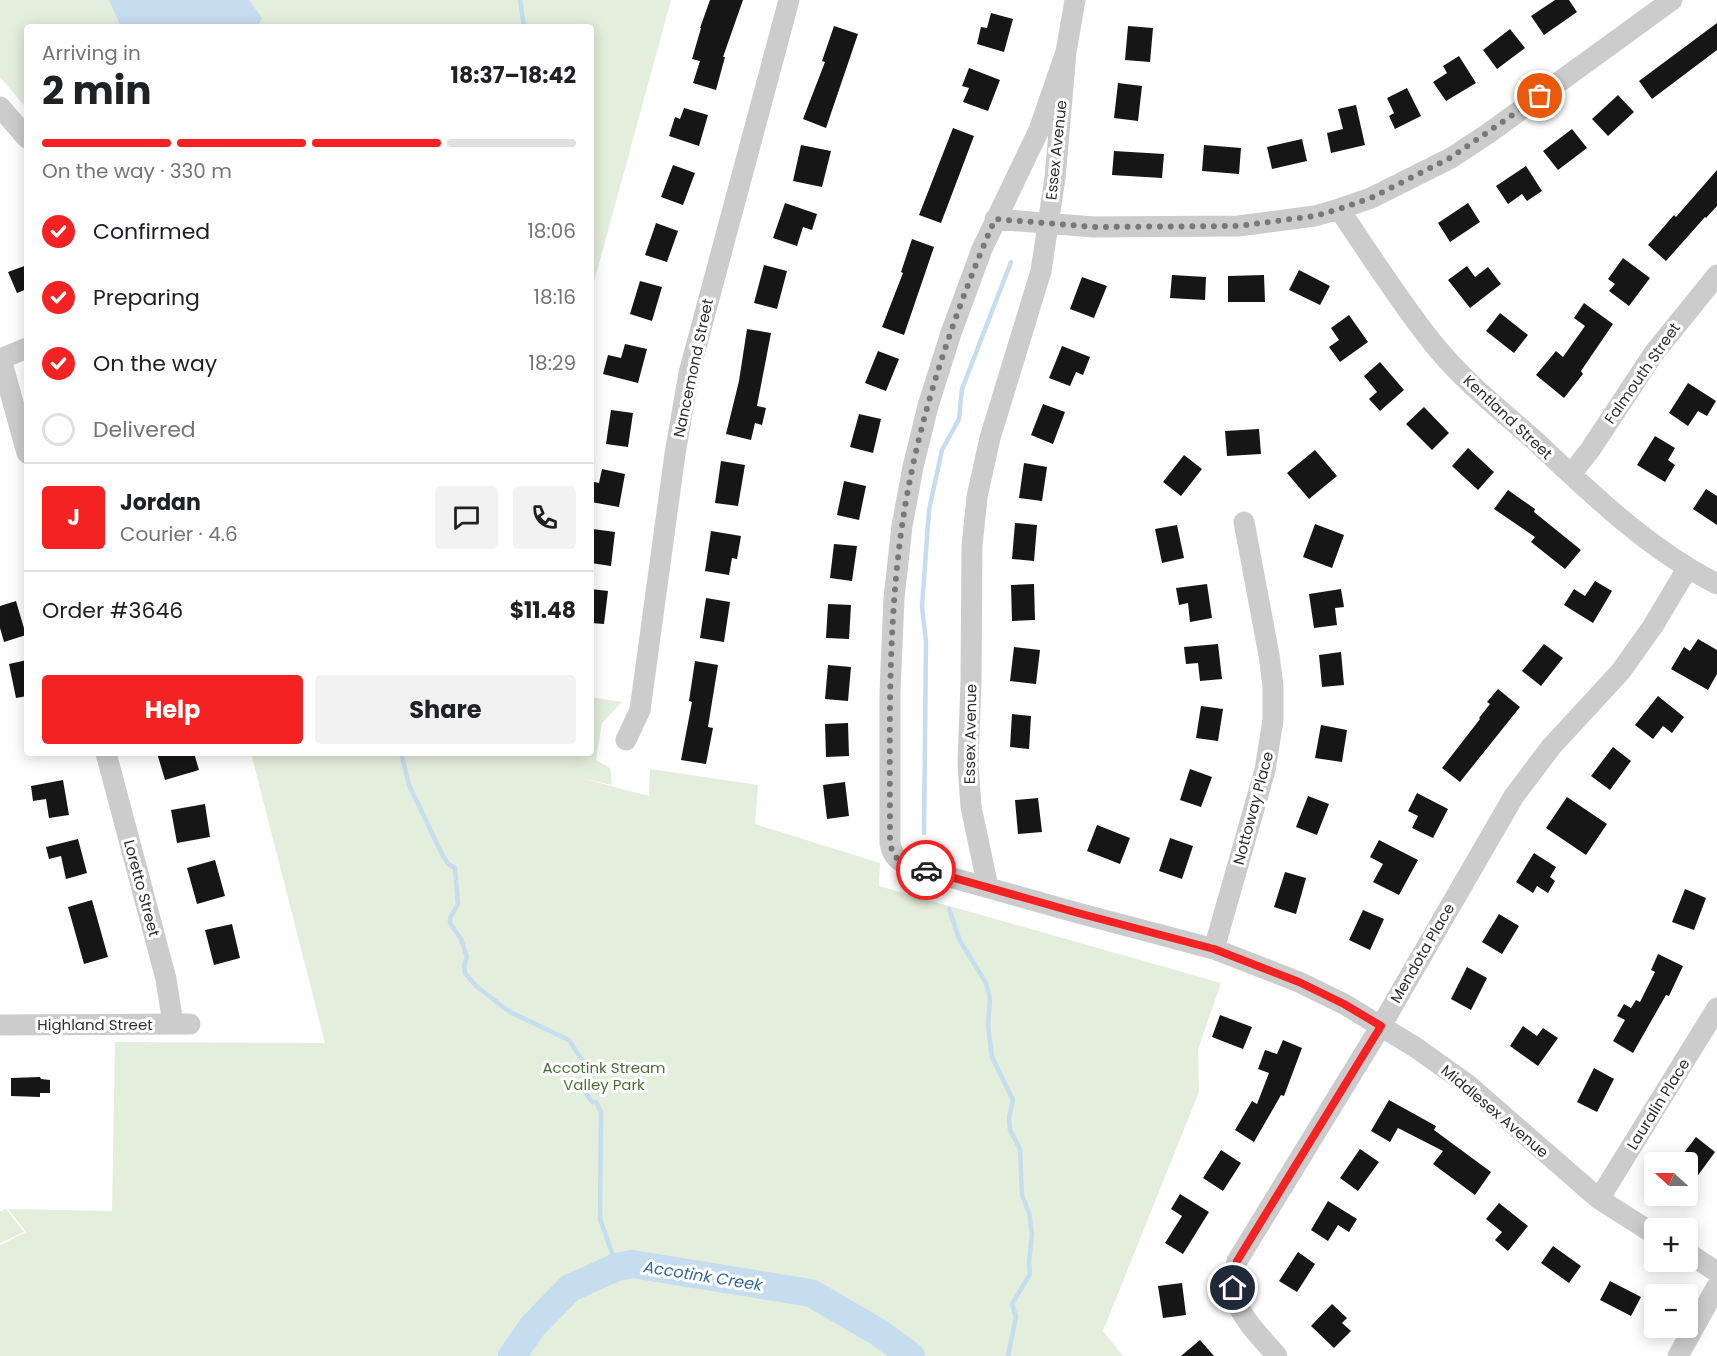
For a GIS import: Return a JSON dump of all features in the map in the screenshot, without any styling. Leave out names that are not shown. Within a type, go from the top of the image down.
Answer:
[{"type":"street","name":"Nancemond Street","points":[[626,740],[640,710],[675,454],[689,373],[789,0]]},
{"type":"street","name":"Essex Avenue","points":[[1066,52],[1038,130],[995,219],[951,333],[928,406],[902,526],[894,598],[890,692],[890,843],[894,857],[910,866],[988,886],[971,807],[968,764],[972,546],[977,497],[990,438],[1041,271],[1055,178],[1066,52],[1075,0]]},
{"type":"street","points":[[995,219],[1094,227],[1238,226],[1315,216],[1339,209],[1371,198],[1450,158],[1489,133],[1672,0]]},
{"type":"street","points":[[0,107],[24,135]]},
{"type":"street","name":"Kentland Street","points":[[1339,209],[1418,324],[1438,350],[1466,379],[1631,528],[1687,568],[1717,584]]},
{"type":"street","name":"Falmouth Street","points":[[1571,474],[1590,450],[1654,353],[1717,275]]},
{"type":"street","points":[[24,349],[0,359],[24,443]]},
{"type":"street","name":"Nottoway Place","points":[[1214,949],[1265,770],[1273,720],[1273,686],[1269,655],[1245,522]]},
{"type":"street","name":"Mendota Place","points":[[1277,1356],[1239,1309],[1233,1288],[1233,1275],[1237,1261],[1381,1026],[1514,796],[1551,747],[1620,671],[1653,626],[1687,568]]},
{"type":"street","name":"Loretto Street","points":[[107,756],[166,979],[182,1024]]},
{"type":"street","name":"Middlesex Avenue","points":[[988,886],[1078,913],[1214,949],[1299,982],[1344,1004],[1415,1047],[1467,1084],[1599,1200],[1644,1228]]},
{"type":"street","name":"Lauralin Place","points":[[1599,1200],[1717,1008]]},
{"type":"street","name":"Highland Street","points":[[0,1025],[182,1024]]},
{"type":"street","points":[[1698,1260],[1717,1272]]},
{"type":"street","points":[[1678,1356],[1717,1286]]},
{"type":"green space","points":[[0,0],[671,0],[594,282],[594,24],[24,24],[24,105],[0,77]]},
{"type":"green space","name":"Accotink Stream Valley Park","points":[[594,697],[622,702],[602,723],[596,760],[610,768],[612,785],[581,778],[649,796],[650,769],[758,785],[755,824],[880,863],[879,886],[1221,983],[1198,1049],[1199,1092],[1103,1331],[1123,1356],[0,1356],[0,1245],[26,1232],[8,1209],[112,1211],[115,1042],[325,1043],[252,756],[594,756]]},
{"type":"green space","points":[[6,1209],[24,1232],[0,1243],[0,1211]]},
{"type":"water","points":[[109,0],[249,0],[262,18],[259,24],[120,24]]},
{"type":"building","points":[[710,0],[743,0],[723,57],[725,57],[716,90],[693,83],[700,61],[692,59]]},
{"type":"building","points":[[1555,0],[1569,0],[1577,12],[1544,35],[1531,16]]},
{"type":"building","points":[[991,13],[1013,19],[1004,52],[977,44],[981,27],[987,28]]},
{"type":"building","points":[[1717,23],[1717,50],[1652,99],[1639,81]]},
{"type":"building","points":[[834,26],[858,34],[826,128],[803,119],[825,62],[822,61]]},
{"type":"building","points":[[1128,26],[1153,28],[1150,62],[1125,60]]},
{"type":"building","points":[[1510,29],[1525,48],[1497,69],[1483,50]]},
{"type":"building","points":[[1459,56],[1476,83],[1446,101],[1433,82],[1447,73],[1443,66]]},
{"type":"building","points":[[969,68],[1000,80],[988,111],[963,102],[969,88],[962,86]]},
{"type":"building","points":[[1118,83],[1142,86],[1138,121],[1114,118]]},
{"type":"building","points":[[1407,88],[1421,116],[1395,129],[1389,116],[1394,113],[1387,98]]},
{"type":"building","points":[[1618,95],[1634,112],[1608,136],[1592,119]]},
{"type":"building","points":[[1356,105],[1365,145],[1331,153],[1327,133],[1343,129],[1338,109]]},
{"type":"building","points":[[684,108],[708,115],[699,146],[669,136],[675,117],[680,119]]},
{"type":"building","points":[[953,128],[974,136],[941,223],[919,215]]},
{"type":"building","points":[[1572,129],[1587,148],[1558,170],[1543,151]]},
{"type":"building","points":[[1302,139],[1307,161],[1272,169],[1267,147]]},
{"type":"building","points":[[801,145],[831,151],[822,187],[793,181]]},
{"type":"building","points":[[1204,145],[1241,148],[1239,174],[1202,171]]},
{"type":"building","points":[[1114,151],[1164,154],[1162,178],[1112,175]]},
{"type":"building","points":[[673,165],[695,173],[683,205],[661,197]]},
{"type":"building","points":[[1526,166],[1542,191],[1527,201],[1522,194],[1508,204],[1496,186]]},
{"type":"building","points":[[1717,170],[1717,206],[1666,261],[1648,245]]},
{"type":"building","points":[[785,203],[817,214],[812,230],[803,227],[797,246],[773,238]]},
{"type":"building","points":[[1468,203],[1480,222],[1450,242],[1438,223]]},
{"type":"building","points":[[656,223],[678,231],[667,262],[645,255]]},
{"type":"building","points":[[912,239],[934,247],[904,335],[882,327],[903,273],[901,272]]},
{"type":"building","points":[[1623,258],[1650,278],[1629,306],[1609,291],[1615,284],[1608,279]]},
{"type":"building","points":[[764,265],[787,271],[777,309],[754,303]]},
{"type":"building","points":[[24,266],[24,290],[17,293],[8,272]]},
{"type":"building","points":[[1467,266],[1475,277],[1488,267],[1501,284],[1470,308],[1448,280]]},
{"type":"building","points":[[1299,270],[1330,286],[1320,305],[1289,290]]},
{"type":"building","points":[[1172,275],[1206,277],[1205,300],[1170,298]]},
{"type":"building","points":[[1264,275],[1265,302],[1228,302],[1228,276]]},
{"type":"building","points":[[1082,277],[1107,286],[1094,318],[1070,309]]},
{"type":"building","points":[[640,281],[662,287],[652,321],[630,314]]},
{"type":"building","points":[[1584,303],[1613,324],[1581,371],[1583,374],[1564,398],[1536,375],[1556,351],[1563,357],[1585,326],[1574,318]]},
{"type":"building","points":[[1500,313],[1528,335],[1514,353],[1486,331]]},
{"type":"building","points":[[1349,315],[1368,342],[1340,362],[1329,347],[1339,340],[1331,328]]},
{"type":"building","points":[[747,329],[771,333],[757,406],[766,408],[762,425],[755,423],[751,440],[726,434],[739,381]]},
{"type":"building","points":[[625,344],[647,349],[638,383],[603,374],[608,355],[621,358]]},
{"type":"building","points":[[1062,346],[1090,357],[1083,375],[1076,372],[1070,386],[1049,378]]},
{"type":"building","points":[[878,351],[899,359],[886,391],[865,383]]},
{"type":"building","points":[[1380,362],[1404,390],[1380,411],[1369,399],[1377,392],[1364,376]]},
{"type":"building","points":[[1688,383],[1716,401],[1707,416],[1698,411],[1688,426],[1669,413]]},
{"type":"building","points":[[1043,404],[1065,412],[1053,444],[1031,435]]},
{"type":"building","points":[[1424,407],[1449,433],[1432,450],[1406,424]]},
{"type":"building","points":[[611,410],[633,413],[628,447],[606,444]]},
{"type":"building","points":[[859,414],[881,419],[873,453],[850,447]]},
{"type":"building","points":[[1259,429],[1261,454],[1227,456],[1225,431]]},
{"type":"building","points":[[1655,436],[1675,448],[1668,460],[1675,465],[1665,482],[1637,465]]},
{"type":"building","points":[[1468,448],[1494,472],[1478,490],[1452,466]]},
{"type":"building","points":[[1315,450],[1337,476],[1309,499],[1287,473]]},
{"type":"building","points":[[1184,455],[1202,469],[1181,496],[1163,482]]},
{"type":"building","points":[[721,461],[745,465],[738,506],[715,503]]},
{"type":"building","points":[[1024,463],[1047,467],[1042,501],[1019,498]]},
{"type":"building","points":[[602,469],[625,474],[619,507],[594,503],[594,482],[599,483]]},
{"type":"building","points":[[844,481],[866,486],[859,520],[837,515]]},
{"type":"building","points":[[1706,489],[1717,496],[1717,525],[1693,509]]},
{"type":"building","points":[[1508,490],[1535,509],[1534,512],[1581,550],[1565,569],[1531,542],[1535,537],[1494,509]]},
{"type":"building","points":[[1015,523],[1037,525],[1034,561],[1012,559]]},
{"type":"building","points":[[1315,524],[1344,535],[1332,568],[1303,557]]},
{"type":"building","points":[[1177,525],[1184,558],[1162,563],[1155,529]]},
{"type":"building","points":[[594,529],[615,532],[611,566],[594,563]]},
{"type":"building","points":[[711,531],[741,536],[737,559],[732,558],[729,575],[705,571]]},
{"type":"building","points":[[834,544],[857,546],[852,581],[830,578]]},
{"type":"building","points":[[1595,581],[1612,591],[1593,623],[1564,605],[1574,589],[1585,596]]},
{"type":"building","points":[[1034,584],[1035,620],[1012,621],[1011,585]]},
{"type":"building","points":[[1207,584],[1212,618],[1190,622],[1188,603],[1179,605],[1176,588]]},
{"type":"building","points":[[594,589],[608,591],[604,624],[594,623]]},
{"type":"building","points":[[1341,589],[1344,607],[1335,608],[1337,625],[1314,628],[1309,594]]},
{"type":"building","points":[[706,598],[730,602],[724,642],[700,638]]},
{"type":"building","points":[[16,601],[24,636],[4,642],[0,628],[0,606]]},
{"type":"building","points":[[828,604],[851,605],[849,639],[826,638]]},
{"type":"building","points":[[1698,639],[1717,650],[1717,674],[1708,690],[1671,669],[1684,647],[1690,651]]},
{"type":"building","points":[[1218,644],[1222,679],[1200,681],[1198,663],[1186,664],[1184,647]]},
{"type":"building","points":[[1544,644],[1563,658],[1541,686],[1522,671]]},
{"type":"building","points":[[1014,647],[1040,650],[1036,684],[1010,681]]},
{"type":"building","points":[[1341,652],[1344,685],[1322,687],[1319,655]]},
{"type":"building","points":[[24,661],[24,697],[16,698],[9,664]]},
{"type":"building","points":[[695,661],[718,665],[708,727],[713,728],[706,764],[681,760],[692,702],[689,701]]},
{"type":"building","points":[[828,665],[851,667],[848,701],[825,699]]},
{"type":"building","points":[[1498,689],[1520,707],[1460,782],[1442,768],[1480,719],[1490,704],[1487,702]]},
{"type":"building","points":[[1658,696],[1684,717],[1672,733],[1663,726],[1653,739],[1635,725]]},
{"type":"building","points":[[1201,706],[1223,709],[1218,741],[1196,738]]},
{"type":"building","points":[[1012,714],[1031,716],[1029,749],[1010,747]]},
{"type":"building","points":[[848,723],[849,756],[826,757],[825,724]]},
{"type":"building","points":[[1321,725],[1347,730],[1342,762],[1315,758]]},
{"type":"building","points":[[1613,747],[1631,761],[1610,790],[1591,776]]},
{"type":"building","points":[[158,756],[195,756],[199,770],[165,780]]},
{"type":"building","points":[[1190,769],[1212,777],[1201,807],[1180,800]]},
{"type":"building","points":[[63,780],[69,815],[49,818],[46,799],[33,801],[31,786]]},
{"type":"building","points":[[845,782],[849,816],[827,819],[823,785]]},
{"type":"building","points":[[1417,793],[1448,809],[1433,838],[1412,828],[1418,816],[1408,811]]},
{"type":"building","points":[[1308,796],[1329,804],[1317,835],[1296,827]]},
{"type":"building","points":[[1567,797],[1607,824],[1586,855],[1546,828]]},
{"type":"building","points":[[1038,798],[1042,832],[1018,834],[1015,800]]},
{"type":"building","points":[[205,804],[210,837],[177,843],[171,810]]},
{"type":"building","points":[[1097,825],[1130,838],[1120,864],[1087,851]]},
{"type":"building","points":[[1170,838],[1193,846],[1182,879],[1159,871]]},
{"type":"building","points":[[78,839],[87,873],[66,879],[61,856],[49,859],[46,847]]},
{"type":"building","points":[[1379,840],[1418,860],[1399,895],[1373,882],[1383,864],[1370,857]]},
{"type":"building","points":[[1534,853],[1556,867],[1550,877],[1555,881],[1548,893],[1537,886],[1533,893],[1516,882]]},
{"type":"building","points":[[215,860],[225,896],[197,904],[187,868]]},
{"type":"building","points":[[1285,872],[1306,878],[1296,914],[1274,907]]},
{"type":"building","points":[[1685,889],[1706,898],[1694,930],[1672,922]]},
{"type":"building","points":[[92,900],[108,957],[84,964],[68,907]]},
{"type":"building","points":[[1363,910],[1384,919],[1370,950],[1349,940]]},
{"type":"building","points":[[1499,914],[1519,926],[1502,954],[1482,942]]},
{"type":"building","points":[[232,924],[240,958],[214,965],[205,930]]},
{"type":"building","points":[[1658,954],[1683,966],[1669,996],[1666,995],[1633,1053],[1613,1041],[1625,1020],[1617,1016],[1624,1004],[1631,1008],[1636,1000],[1640,1002],[1655,972],[1651,970]]},
{"type":"building","points":[[1467,967],[1487,978],[1471,1010],[1451,999]]},
{"type":"building","points":[[1220,1015],[1252,1027],[1243,1049],[1212,1037]]},
{"type":"building","points":[[1523,1026],[1537,1036],[1543,1028],[1558,1038],[1538,1066],[1510,1046]]},
{"type":"building","points":[[1283,1040],[1302,1048],[1284,1096],[1281,1095],[1254,1142],[1235,1130],[1252,1101],[1257,1104],[1269,1073],[1258,1069],[1265,1050],[1277,1054]]},
{"type":"building","points":[[1594,1068],[1614,1079],[1597,1112],[1577,1102]]},
{"type":"building","points":[[40,1077],[50,1080],[50,1093],[40,1093],[40,1097],[11,1096],[11,1078]]},
{"type":"building","points":[[1389,1100],[1436,1126],[1434,1130],[1491,1172],[1475,1195],[1433,1164],[1443,1151],[1398,1128],[1390,1142],[1371,1131]]},
{"type":"building","points":[[1696,1137],[1715,1152],[1698,1175],[1698,1152],[1685,1152]]},
{"type":"building","points":[[1360,1149],[1379,1162],[1358,1191],[1340,1178]]},
{"type":"building","points":[[1221,1150],[1241,1163],[1223,1191],[1203,1178]]},
{"type":"building","points":[[1180,1194],[1209,1212],[1183,1254],[1165,1243],[1182,1216],[1171,1209]]},
{"type":"building","points":[[1328,1201],[1357,1219],[1349,1232],[1338,1225],[1328,1241],[1311,1230]]},
{"type":"building","points":[[1499,1203],[1528,1226],[1508,1251],[1495,1240],[1502,1232],[1486,1219]]},
{"type":"building","points":[[1553,1246],[1581,1266],[1569,1283],[1541,1263]]},
{"type":"building","points":[[1298,1252],[1315,1264],[1297,1292],[1279,1281]]},
{"type":"building","points":[[1610,1281],[1641,1297],[1631,1316],[1600,1300]]},
{"type":"building","points":[[1182,1283],[1186,1315],[1163,1318],[1158,1286]]},
{"type":"building","points":[[1332,1304],[1347,1318],[1342,1323],[1351,1331],[1334,1348],[1311,1326]]},
{"type":"building","points":[[1200,1340],[1214,1356],[1181,1356]]},
{"type":"waterway","points":[[520,0],[524,24]]},
{"type":"waterway","points":[[924,833],[926,641],[922,607],[929,510],[942,450],[959,419],[962,389],[1011,262]]},
{"type":"waterway","points":[[402,756],[409,785],[442,854],[448,864],[455,868],[458,904],[450,918],[450,923],[461,939],[467,957],[464,966],[465,973],[476,986],[510,1012],[569,1040],[592,1075],[584,1083],[583,1089],[592,1102],[596,1102],[601,1112],[600,1219],[617,1267]]},
{"type":"waterway","points":[[949,909],[960,941],[986,983],[990,998],[988,1026],[992,1057],[1013,1100],[1009,1117],[1010,1130],[1020,1149],[1022,1195],[1029,1213],[1032,1234],[1030,1274],[1012,1304],[1016,1317],[1008,1356]]},
{"type":"waterway","name":"Accotink Creek","points":[[512,1356],[532,1327],[570,1288],[617,1267],[632,1264],[811,1293],[878,1332],[911,1356]]},
{"type":"way so far","points":[[926,870],[899,861],[894,857],[890,843],[890,692],[894,598],[902,526],[928,406],[951,333],[995,219],[1094,227],[1238,226],[1315,216],[1371,198],[1450,158],[1540,96]]},
{"type":"route","points":[[926,870],[1214,949],[1299,982],[1344,1004],[1381,1026],[1237,1261],[1233,1275],[1233,1288]]}]
